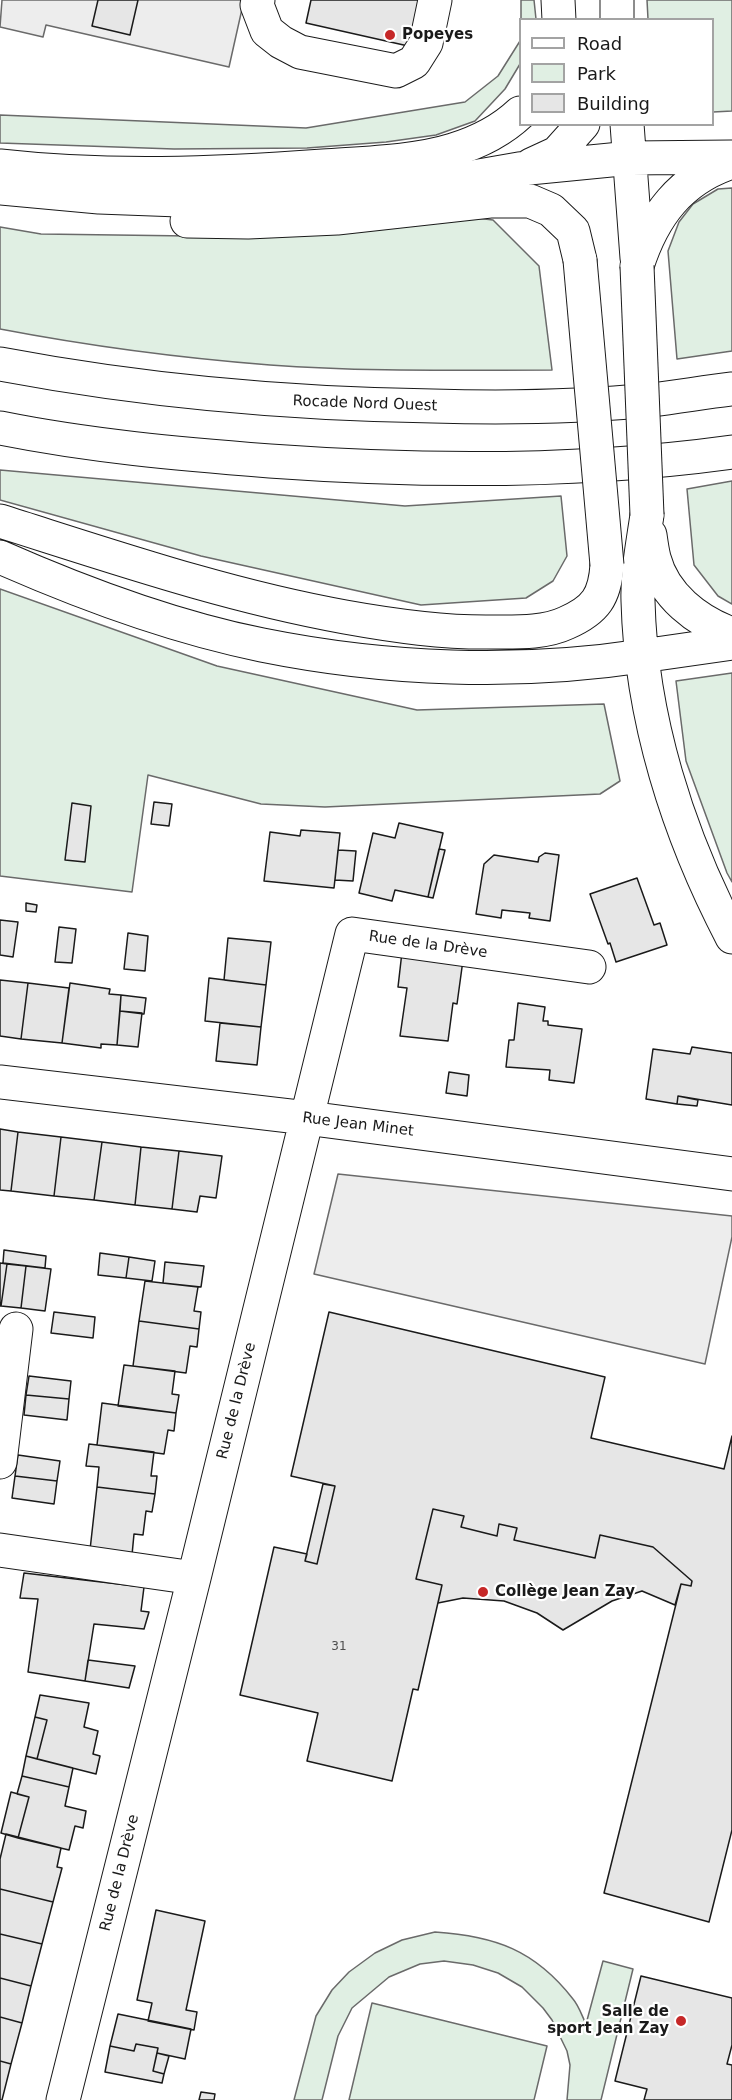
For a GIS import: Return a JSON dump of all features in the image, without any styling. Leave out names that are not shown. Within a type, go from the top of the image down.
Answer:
[{"type":"main road","points":[[266,7],[267,31],[300,52],[396,70],[414,62],[426,43],[435,0]]},
{"type":"main road","points":[[558,0],[560,18]]},
{"type":"main road","points":[[617,0],[617,18]]},
{"type":"main road","points":[[0,166],[120,173],[229,171],[385,162],[451,151],[477,142],[498,131],[519,114]]},
{"type":"main road","points":[[519,169],[541,162],[557,153],[581,126]]},
{"type":"main road","points":[[627,126],[637,266],[647,515],[654,559],[666,584],[680,602],[697,617],[732,634]]},
{"type":"main road","points":[[0,188],[99,197],[179,200],[234,198],[444,181],[519,169],[631,158],[732,157]]},
{"type":"main road","points":[[637,266],[644,245],[662,212],[696,180],[714,168],[732,162]]},
{"type":"main road","points":[[0,204],[43,214],[109,220],[248,222],[337,218],[490,201],[530,201],[550,210],[573,231],[580,260],[607,565],[606,586],[598,600],[587,611],[565,624],[522,632],[478,632],[394,626],[255,598],[148,568],[0,521]]},
{"type":"main road","name":"Rocade Nord Ouest","points":[[0,364],[79,378],[191,393],[260,399],[405,406],[489,407],[651,400],[732,388]]},
{"type":"main road","points":[[0,428],[177,453],[380,468],[556,466],[657,460],[732,452]]},
{"type":"main road","points":[[647,515],[638,600],[642,656],[652,718],[670,788],[700,870],[732,937]]},
{"type":"main road","points":[[0,557],[106,600],[225,636],[298,652],[383,662],[512,668],[599,662],[732,643]]},
{"type":"main road","name":"Rue de la Drève","points":[[63,2100],[352,934],[589,967]]},
{"type":"main road","name":"Rue Jean Minet","points":[[0,1082],[307,1118],[727,1172]]},
{"type":"main road","points":[[0,1462],[16,1329]]},
{"type":"main road","points":[[0,1550],[194,1578]]},
{"type":"green space","points":[[521,0],[534,0],[536,18],[521,18]]},
{"type":"green space","points":[[647,0],[732,0],[732,111],[714,112],[714,18],[648,18]]},
{"type":"green space","points":[[519,43],[519,66],[505,89],[475,121],[436,135],[386,142],[307,148],[174,149],[0,143],[0,115],[306,128],[465,102],[498,76]]},
{"type":"green space","points":[[732,188],[732,351],[677,359],[668,251],[679,222],[693,204],[718,189]]},
{"type":"green space","points":[[460,216],[493,220],[539,266],[552,370],[376,370],[270,365],[135,351],[0,329],[0,227],[41,234],[264,237]]},
{"type":"green space","points":[[0,470],[405,506],[561,496],[567,556],[553,581],[526,598],[421,605],[201,556],[0,500]]},
{"type":"green space","points":[[732,481],[732,604],[718,596],[694,565],[687,489]]},
{"type":"green space","points":[[0,589],[217,666],[417,710],[604,704],[620,781],[600,794],[325,807],[261,804],[148,775],[132,892],[0,876]]},
{"type":"green space","points":[[732,673],[732,882],[686,761],[676,681]]},
{"type":"green space","points":[[435,1932],[477,1937],[495,1942],[528,1957],[559,1982],[579,2008],[586,2024],[603,1961],[633,1969],[601,2100],[567,2100],[570,2065],[567,2051],[552,2020],[522,1987],[498,1973],[473,1965],[444,1961],[420,1964],[389,1977],[352,2008],[338,2036],[322,2100],[294,2100],[316,2016],[332,1990],[349,1972],[375,1953],[402,1940]]},
{"type":"green space","points":[[372,2003],[547,2046],[534,2100],[349,2100]]},
{"type":"shaded area","points":[[2,0],[244,0],[229,67],[46,25],[43,37],[0,27]]},
{"type":"shaded area","points":[[338,1174],[732,1216],[732,1237],[705,1364],[314,1274]]},
{"type":"building","points":[[98,0],[138,0],[130,35],[92,26]]},
{"type":"building","name":"Popeyes","points":[[311,0],[428,0],[417,48],[306,23]]},
{"type":"building","points":[[154,802],[172,804],[169,826],[151,824]]},
{"type":"building","points":[[72,803],[91,806],[85,862],[65,860]]},
{"type":"building","points":[[399,823],[443,833],[428,897],[395,890],[392,901],[359,893],[373,833],[395,838]]},
{"type":"building","points":[[301,830],[340,833],[334,888],[264,881],[270,832],[300,836]]},
{"type":"building","points":[[439,849],[445,850],[433,898],[428,897]]},
{"type":"building","points":[[338,850],[356,851],[353,881],[335,880]]},
{"type":"building","points":[[545,853],[559,855],[550,921],[529,918],[530,913],[502,910],[501,918],[476,914],[484,864],[494,855],[538,862],[539,857]]},
{"type":"building","points":[[637,878],[654,925],[660,923],[667,945],[616,962],[590,894]]},
{"type":"building","points":[[26,903],[37,905],[36,912],[26,911]]},
{"type":"building","points":[[0,920],[18,922],[13,957],[0,955]]},
{"type":"building","points":[[59,927],[76,929],[72,963],[55,962]]},
{"type":"building","points":[[128,933],[148,936],[145,971],[124,969]]},
{"type":"building","points":[[228,938],[271,942],[266,985],[224,980]]},
{"type":"building","points":[[402,952],[463,960],[457,1004],[453,1003],[448,1041],[400,1036],[407,988],[398,987]]},
{"type":"building","points":[[209,978],[266,985],[261,1027],[205,1021]]},
{"type":"building","points":[[0,980],[28,983],[21,1039],[0,1036]]},
{"type":"building","points":[[28,983],[69,988],[62,1043],[21,1039]]},
{"type":"building","points":[[70,983],[110,989],[109,994],[121,995],[117,1045],[101,1044],[101,1048],[62,1043]]},
{"type":"building","points":[[121,995],[146,998],[144,1014],[120,1011]]},
{"type":"building","points":[[518,1003],[545,1007],[543,1021],[548,1021],[548,1025],[582,1029],[574,1083],[549,1080],[550,1070],[506,1067],[509,1040],[514,1040]]},
{"type":"building","points":[[120,1011],[142,1013],[138,1047],[117,1045]]},
{"type":"building","points":[[220,1023],[261,1027],[257,1065],[216,1061]]},
{"type":"building","points":[[692,1047],[732,1053],[732,1105],[678,1096],[677,1104],[646,1099],[653,1049],[690,1054]]},
{"type":"building","points":[[449,1072],[469,1075],[467,1096],[446,1093]]},
{"type":"building","points":[[678,1096],[698,1100],[697,1106],[677,1104]]},
{"type":"building","points":[[0,1129],[18,1132],[11,1191],[0,1190]]},
{"type":"building","points":[[18,1132],[61,1137],[54,1196],[11,1191]]},
{"type":"building","points":[[61,1137],[102,1142],[94,1200],[54,1196]]},
{"type":"building","points":[[102,1142],[141,1147],[135,1205],[94,1200]]},
{"type":"building","points":[[141,1147],[179,1151],[172,1209],[135,1205]]},
{"type":"building","points":[[179,1151],[222,1156],[216,1198],[200,1196],[197,1212],[172,1209]]},
{"type":"building","points":[[4,1250],[46,1256],[45,1268],[3,1263]]},
{"type":"building","points":[[100,1253],[129,1257],[126,1278],[98,1275]]},
{"type":"building","points":[[129,1257],[155,1261],[152,1281],[126,1278]]},
{"type":"building","points":[[165,1262],[204,1266],[201,1287],[163,1283]]},
{"type":"building","points":[[0,1263],[7,1264],[1,1306],[0,1306]]},
{"type":"building","points":[[7,1264],[26,1266],[21,1308],[1,1306]]},
{"type":"building","points":[[26,1266],[51,1269],[45,1311],[21,1308]]},
{"type":"building","points":[[145,1281],[198,1287],[194,1311],[201,1312],[199,1329],[139,1321]]},
{"type":"building","points":[[54,1312],[95,1317],[93,1338],[51,1333]]},
{"type":"building","points":[[329,1312],[605,1377],[591,1438],[724,1469],[732,1436],[732,1830],[709,1922],[604,1893],[681,1584],[691,1586],[692,1581],[653,1547],[600,1535],[595,1558],[514,1540],[517,1528],[499,1524],[497,1536],[461,1527],[464,1516],[433,1509],[416,1579],[442,1585],[418,1690],[413,1689],[392,1781],[307,1761],[318,1713],[240,1695],[274,1547],[307,1554],[305,1561],[317,1564],[335,1486],[291,1476]]},
{"type":"building","points":[[139,1321],[199,1329],[197,1347],[190,1346],[186,1373],[133,1366]]},
{"type":"building","points":[[124,1365],[175,1371],[172,1394],[179,1395],[176,1413],[118,1406]]},
{"type":"building","points":[[29,1376],[71,1381],[69,1399],[26,1395]]},
{"type":"building","points":[[26,1395],[69,1399],[67,1420],[24,1415]]},
{"type":"building","points":[[102,1403],[176,1413],[174,1431],[168,1430],[164,1454],[97,1445]]},
{"type":"building","points":[[89,1444],[154,1452],[151,1476],[157,1476],[155,1494],[97,1487],[99,1467],[86,1466]]},
{"type":"building","points":[[18,1455],[60,1461],[57,1481],[15,1476]]},
{"type":"building","points":[[15,1476],[57,1481],[54,1504],[12,1498]]},
{"type":"building","points":[[323,1484],[335,1486],[317,1564],[305,1561]]},
{"type":"building","points":[[97,1487],[155,1494],[152,1512],[146,1511],[143,1535],[134,1534],[132,1555],[90,1550]]},
{"type":"building","points":[[433,1509],[464,1516],[461,1527],[497,1536],[499,1524],[517,1528],[514,1540],[595,1558],[600,1535],[653,1547],[692,1581],[691,1586],[681,1584],[675,1605],[642,1591],[612,1601],[563,1630],[537,1613],[504,1601],[463,1598],[438,1603],[442,1585],[416,1579]]},
{"type":"building","points":[[24,1573],[144,1587],[141,1611],[149,1612],[144,1629],[94,1624],[85,1681],[28,1672],[38,1599],[20,1598]]},
{"type":"building","points":[[88,1660],[135,1666],[129,1688],[85,1681]]},
{"type":"building","points":[[40,1695],[89,1703],[84,1727],[98,1731],[93,1754],[100,1756],[96,1774],[37,1759],[47,1720],[35,1717]]},
{"type":"building","points":[[35,1717],[47,1720],[37,1759],[26,1756]]},
{"type":"building","points":[[26,1756],[73,1768],[69,1787],[22,1776]]},
{"type":"building","points":[[22,1776],[69,1787],[65,1806],[86,1811],[83,1828],[75,1826],[69,1850],[18,1838],[29,1797],[17,1794]]},
{"type":"building","points":[[11,1792],[29,1797],[18,1838],[1,1833]]},
{"type":"building","points":[[6,1834],[61,1848],[57,1867],[62,1868],[53,1902],[0,1889],[0,1859]]},
{"type":"building","points":[[0,1889],[53,1902],[42,1944],[0,1934]]},
{"type":"building","points":[[156,1910],[205,1921],[186,2010],[197,2012],[194,2030],[148,2021],[152,2003],[137,2000]]},
{"type":"building","points":[[0,1934],[42,1944],[31,1986],[0,1978]]},
{"type":"building","name":"Salle de sport Jean Zay","points":[[641,1976],[732,1998],[732,2045],[727,2064],[732,2065],[732,2100],[644,2100],[647,2089],[615,2081]]},
{"type":"building","points":[[0,1978],[31,1986],[22,2023],[0,2017]]},
{"type":"building","points":[[118,2014],[191,2029],[185,2059],[157,2053],[158,2048],[136,2044],[134,2051],[110,2046]]},
{"type":"building","points":[[0,2017],[22,2023],[11,2064],[0,2061]]},
{"type":"building","points":[[136,2044],[158,2048],[153,2071],[164,2074],[162,2083],[105,2072],[110,2046],[134,2051]]},
{"type":"building","points":[[157,2053],[169,2056],[164,2074],[153,2071]]},
{"type":"building","points":[[0,2061],[11,2064],[2,2100],[0,2100]]},
{"type":"building","points":[[201,2092],[215,2094],[214,2100],[199,2100]]},
{"type":"place","name":"Popeyes","points":[[390,35]]},
{"type":"place","name":"Collège Jean Zay","points":[[483,1592]]},
{"type":"place","name":"Salle de sport Jean Zay","points":[[681,2021]]}]
